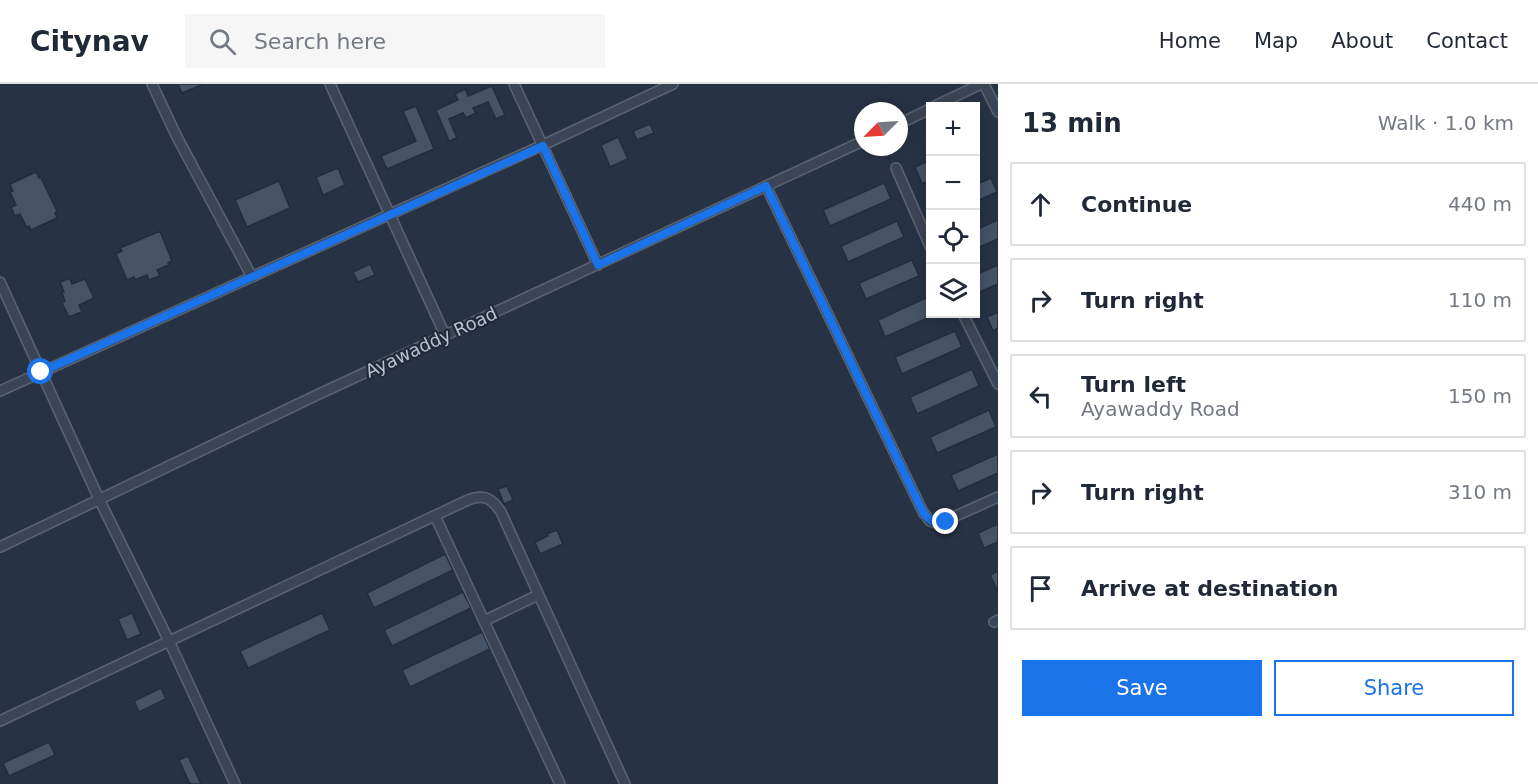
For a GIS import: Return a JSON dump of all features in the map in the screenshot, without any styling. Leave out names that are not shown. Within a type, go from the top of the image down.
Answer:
[{"type":"street","points":[[152,84],[177,137],[252,277]]},
{"type":"street","points":[[330,84],[445,336]]},
{"type":"street","points":[[514,84],[598,265]]},
{"type":"street","points":[[0,391],[543,146],[673,84]]},
{"type":"street","points":[[944,102],[983,84],[998,112]]},
{"type":"street","points":[[908,120],[926,111]]},
{"type":"street","name":"Ayawaddy Road","points":[[0,547],[854,145]]},
{"type":"street","points":[[896,168],[926,237]]},
{"type":"street","points":[[766,186],[923,512],[930,521],[938,524],[998,497]]},
{"type":"street","points":[[0,282],[99,499],[169,641],[235,784]]},
{"type":"street","points":[[965,318],[998,384]]},
{"type":"street","points":[[0,720],[478,496],[494,501],[501,512],[625,784]]},
{"type":"street","points":[[435,516],[560,784]]},
{"type":"street","points":[[484,621],[538,595]]},
{"type":"building","points":[[178,84],[204,84],[182,93]]},
{"type":"building","points":[[492,86],[505,115],[496,119],[488,102],[473,108],[476,113],[466,118],[463,113],[449,119],[457,138],[449,141],[436,110],[458,100],[455,94],[465,89],[468,96]]},
{"type":"building","points":[[416,106],[434,149],[387,169],[381,156],[416,141],[403,111]]},
{"type":"building","points":[[650,124],[654,133],[637,140],[633,131]]},
{"type":"building","points":[[618,137],[628,159],[610,167],[601,145]]},
{"type":"building","points":[[926,162],[926,182],[922,184],[915,167]]},
{"type":"building","points":[[338,168],[345,185],[323,195],[316,177]]},
{"type":"building","points":[[36,172],[57,211],[55,213],[57,218],[31,230],[29,226],[27,228],[20,214],[15,216],[11,207],[16,205],[10,192],[13,191],[10,184]]},
{"type":"building","points":[[991,178],[997,192],[980,200],[980,183]]},
{"type":"building","points":[[279,181],[290,208],[247,227],[235,200]]},
{"type":"building","points":[[884,183],[891,199],[830,226],[823,210]]},
{"type":"building","points":[[998,220],[998,239],[980,247],[980,228]]},
{"type":"building","points":[[897,221],[904,237],[848,262],[841,246]]},
{"type":"building","points":[[160,231],[172,261],[168,263],[169,265],[157,270],[160,276],[149,280],[147,275],[135,280],[134,277],[127,280],[116,254],[122,251],[120,248]]},
{"type":"building","points":[[912,260],[919,276],[866,299],[859,283]]},
{"type":"building","points":[[370,264],[375,275],[358,282],[353,272]]},
{"type":"building","points":[[998,265],[998,284],[980,292],[980,273]]},
{"type":"building","points":[[70,278],[72,284],[85,279],[94,298],[79,305],[82,312],[69,317],[62,303],[65,301],[60,282]]},
{"type":"building","points":[[926,298],[928,318],[885,337],[878,320]]},
{"type":"building","points":[[998,312],[998,328],[993,331],[987,317]]},
{"type":"building","points":[[955,331],[962,347],[902,374],[895,357]]},
{"type":"building","points":[[972,369],[979,386],[917,414],[910,397]]},
{"type":"building","points":[[989,410],[996,427],[937,453],[930,437]]},
{"type":"building","points":[[998,454],[998,473],[958,491],[951,475]]},
{"type":"building","points":[[507,486],[513,500],[504,504],[498,489]]},
{"type":"building","points":[[998,524],[998,542],[984,548],[978,533]]},
{"type":"building","points":[[557,530],[563,544],[540,554],[535,542]]},
{"type":"building","points":[[445,554],[453,570],[374,608],[367,593]]},
{"type":"building","points":[[998,571],[998,592],[990,575]]},
{"type":"building","points":[[463,592],[471,608],[392,646],[384,630]]},
{"type":"building","points":[[132,613],[141,634],[127,640],[118,619]]},
{"type":"building","points":[[322,613],[330,630],[248,668],[240,651]]},
{"type":"building","points":[[482,632],[490,649],[410,687],[402,670]]},
{"type":"building","points":[[161,688],[166,699],[139,712],[134,701]]},
{"type":"building","points":[[49,742],[55,755],[9,776],[3,763]]},
{"type":"building","points":[[188,756],[201,784],[190,784],[179,760]]},
{"type":"route","points":[[41,372],[543,146],[598,265],[766,186],[923,512],[930,521],[938,524],[946,522]]}]
